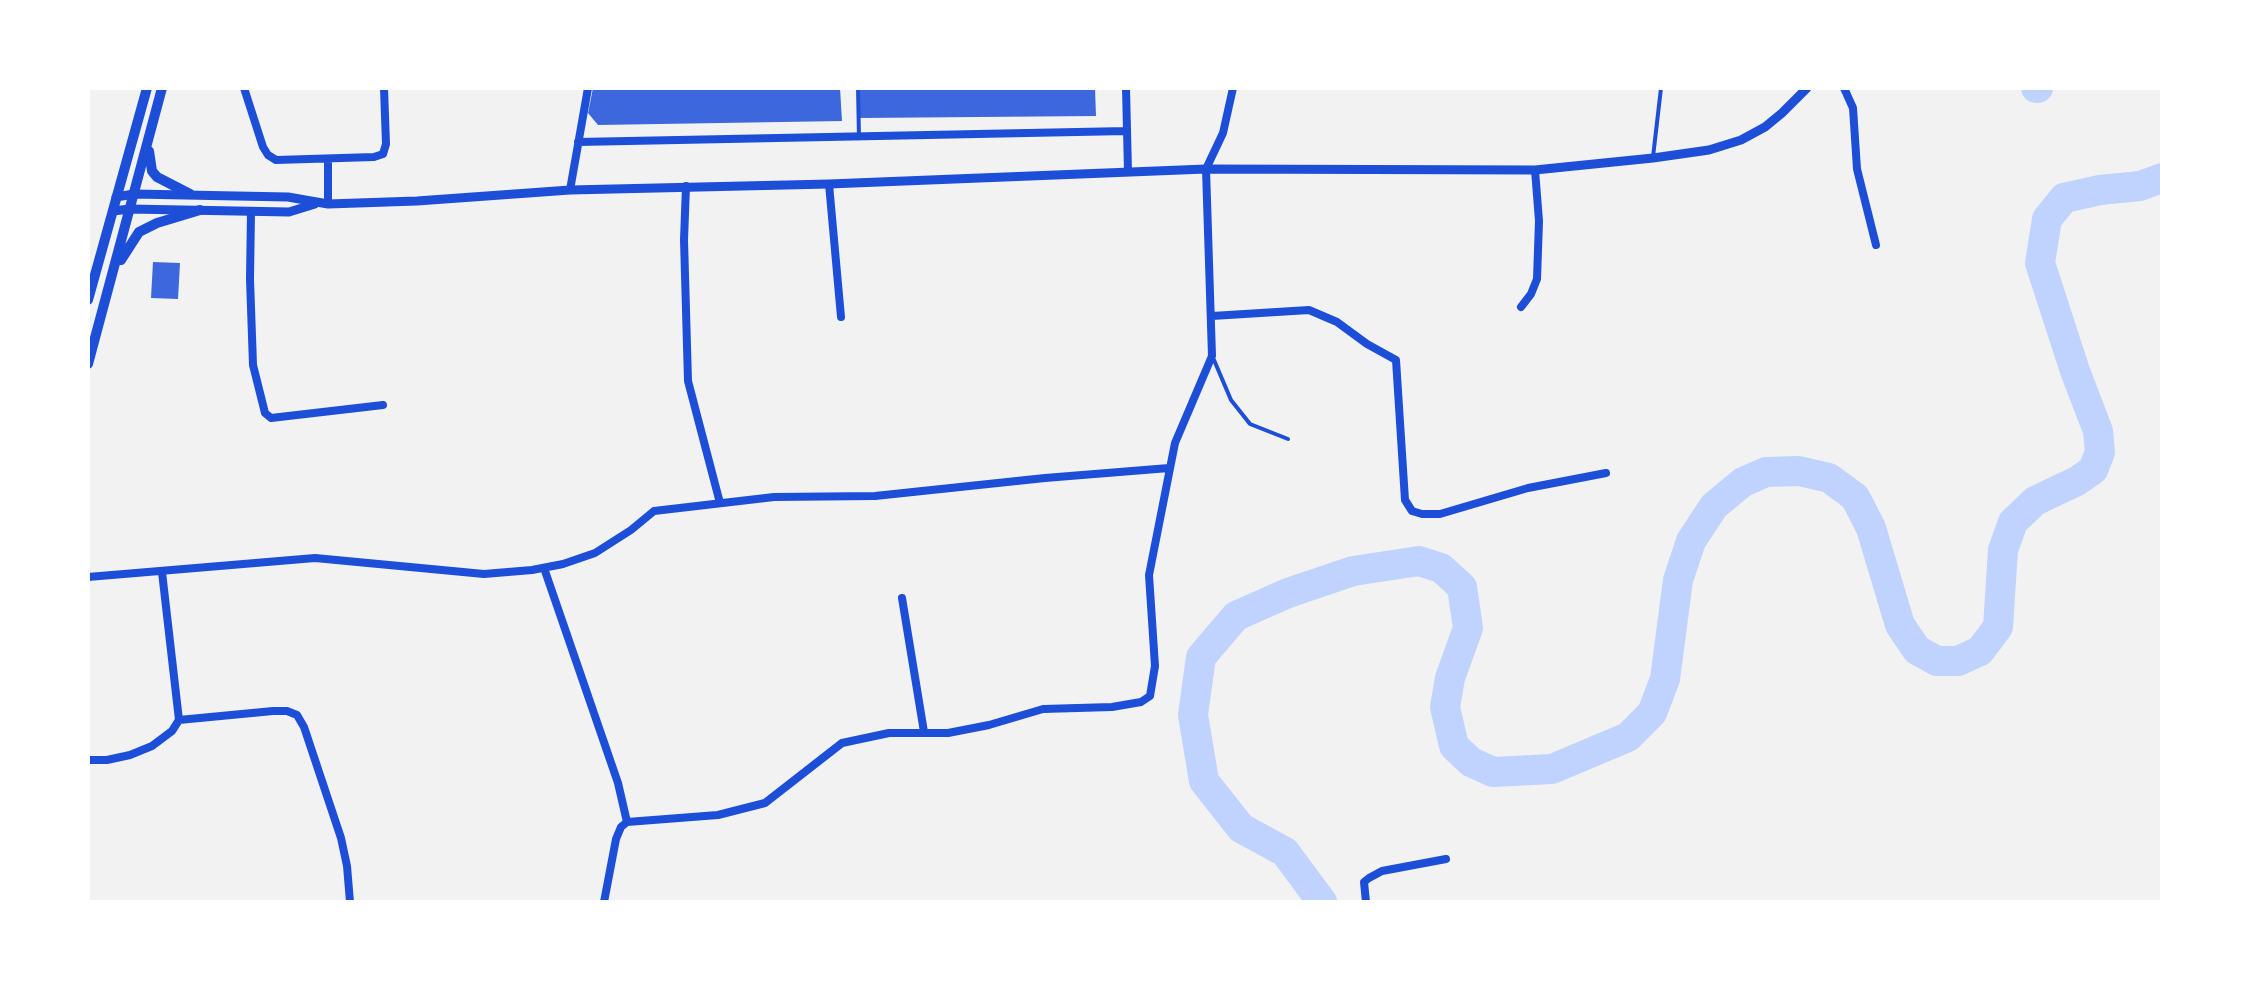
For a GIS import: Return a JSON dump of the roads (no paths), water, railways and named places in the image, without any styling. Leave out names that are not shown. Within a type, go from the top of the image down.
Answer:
[{"type":"main road","points":[[88,300],[147,88]]},
{"type":"main road","points":[[88,364],[162,88]]},
{"type":"main road","points":[[149,140],[152,170],[164,182],[190,194]]},
{"type":"main road","points":[[110,280],[140,232],[200,210]]},
{"type":"street","points":[[244,88],[268,155],[276,160],[384,154],[384,88]]},
{"type":"street","points":[[570,190],[588,88]]},
{"type":"street","points":[[1126,88],[1128,172]]},
{"type":"street","points":[[604,902],[616,840],[627,822],[718,815],[766,803],[842,743],[888,733],[948,733],[1044,709],[1112,707],[1141,702],[1150,696],[1154,666],[1149,574],[1175,443],[1212,356],[1206,169],[1222,133],[1233,88]]},
{"type":"street","points":[[112,211],[289,212],[323,204],[570,190],[1206,169],[1535,170],[1709,150],[1764,127],[1807,88]]},
{"type":"street","points":[[1844,88],[1853,108],[1857,169],[1876,245]]},
{"type":"street","points":[[578,142],[1127,131]]},
{"type":"street","points":[[323,204],[328,159]]},
{"type":"street","points":[[1522,306],[1536,280],[1539,221],[1535,170]]},
{"type":"street","points":[[828,184],[841,317]]},
{"type":"street","points":[[686,186],[688,380],[720,503]]},
{"type":"street","points":[[116,197],[288,196],[323,204]]},
{"type":"street","points":[[251,212],[253,365],[268,417],[382,405]]},
{"type":"street","points":[[1212,316],[1309,310],[1337,322],[1396,360],[1405,500],[1412,511],[1440,514],[1528,488],[1606,473]]},
{"type":"street","points":[[88,576],[315,558],[484,574],[544,568],[596,553],[654,511],[774,497],[875,496],[1169,468]]},
{"type":"street","points":[[544,568],[618,783],[627,822]]},
{"type":"street","points":[[88,760],[130,755],[152,746],[179,720],[162,572]]},
{"type":"street","points":[[902,598],[924,732]]},
{"type":"street","points":[[179,720],[273,711],[297,715],[341,838],[350,902]]},
{"type":"street","points":[[1366,902],[1364,882],[1368,878],[1382,871],[1446,860]]},
{"type":"lane","points":[[858,88],[859,137]]},
{"type":"lane","points":[[1653,158],[1662,88]]},
{"type":"lane","points":[[1212,356],[1231,400],[1250,424],[1288,439]]},
{"type":"waterway","points":[[1322,902],[1285,852],[1241,828],[1204,781],[1193,715],[1201,657],[1236,616],[1353,571],[1419,561],[1441,568],[1462,587],[1468,628],[1450,678],[1445,707],[1454,746],[1471,762],[1493,772],[1552,769],[1628,737],[1652,713],[1665,679],[1678,580],[1691,541],[1714,506],[1743,482],[1766,472],[1799,471],[1829,478],[1855,497],[1871,528],[1900,625],[1917,650],[1937,661],[1958,661],[1980,651],[1998,627],[2003,550],[2013,522],[2035,501],[2093,470],[2100,452],[2098,431],[2040,263],[2047,219],[2064,198],[2140,186],[2162,178]]}]
